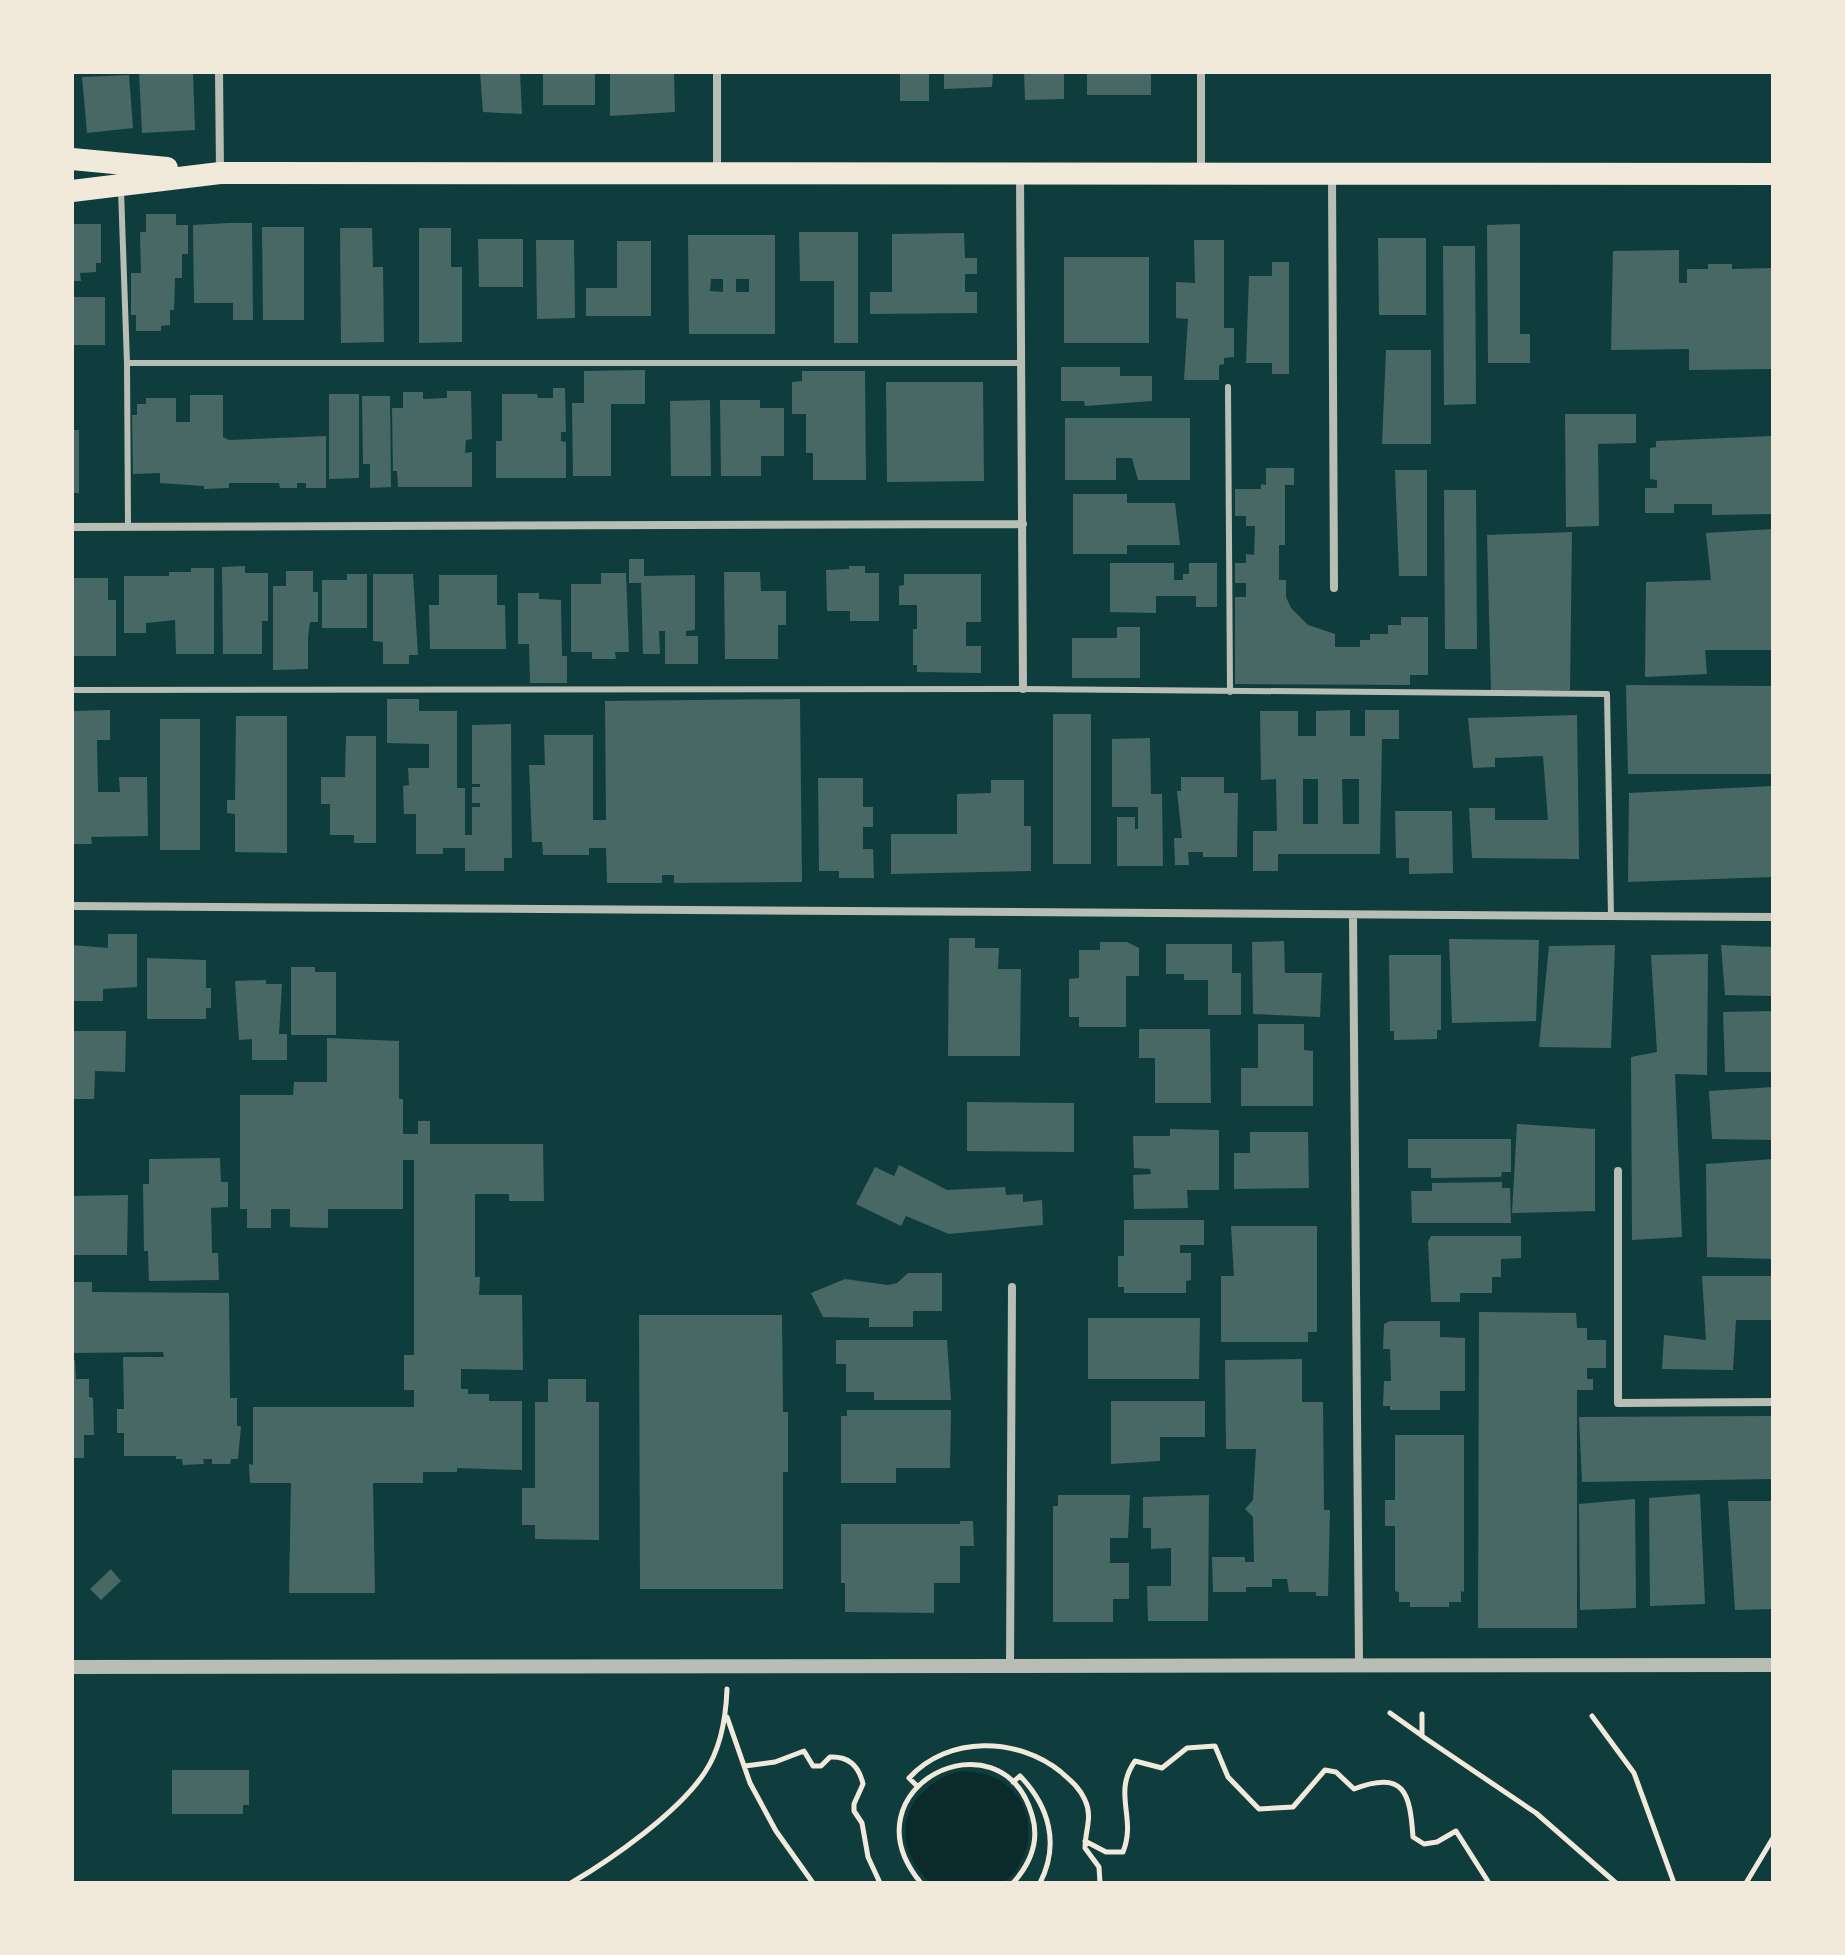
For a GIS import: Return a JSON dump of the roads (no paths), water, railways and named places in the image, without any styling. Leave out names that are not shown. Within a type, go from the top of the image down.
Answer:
[{"type":"highway","points":[[72,159],[220,173],[1332,171],[1773,174]]},
{"type":"highway","points":[[72,191],[220,173]]},
{"type":"street","points":[[219,72],[220,173]]},
{"type":"street","points":[[717,72],[717,173]]},
{"type":"street","points":[[1201,72],[1201,172]]},
{"type":"street","points":[[1332,171],[1334,588]]},
{"type":"street","points":[[1020,173],[1023,689]]},
{"type":"street","points":[[72,527],[1023,524]]},
{"type":"street","points":[[72,906],[1773,917]]},
{"type":"street","points":[[1353,915],[1359,1664]]},
{"type":"street","points":[[1618,1171],[1618,1403],[1773,1402]]},
{"type":"street","points":[[1010,1666],[1012,1287]]},
{"type":"street","points":[[72,1667],[1773,1665]]},
{"type":"lane","points":[[120,183],[127,363],[128,527]]},
{"type":"lane","points":[[127,363],[1022,363]]},
{"type":"lane","points":[[1228,387],[1230,692]]},
{"type":"lane","points":[[72,690],[1023,689],[1607,694],[1611,917]]},
{"type":"water","points":[[961,1771],[983,1774],[1003,1782],[1014,1792],[1027,1818],[1027,1847],[1014,1873],[1003,1883],[931,1883],[908,1850],[905,1834],[907,1817],[914,1802],[941,1778]]}]
